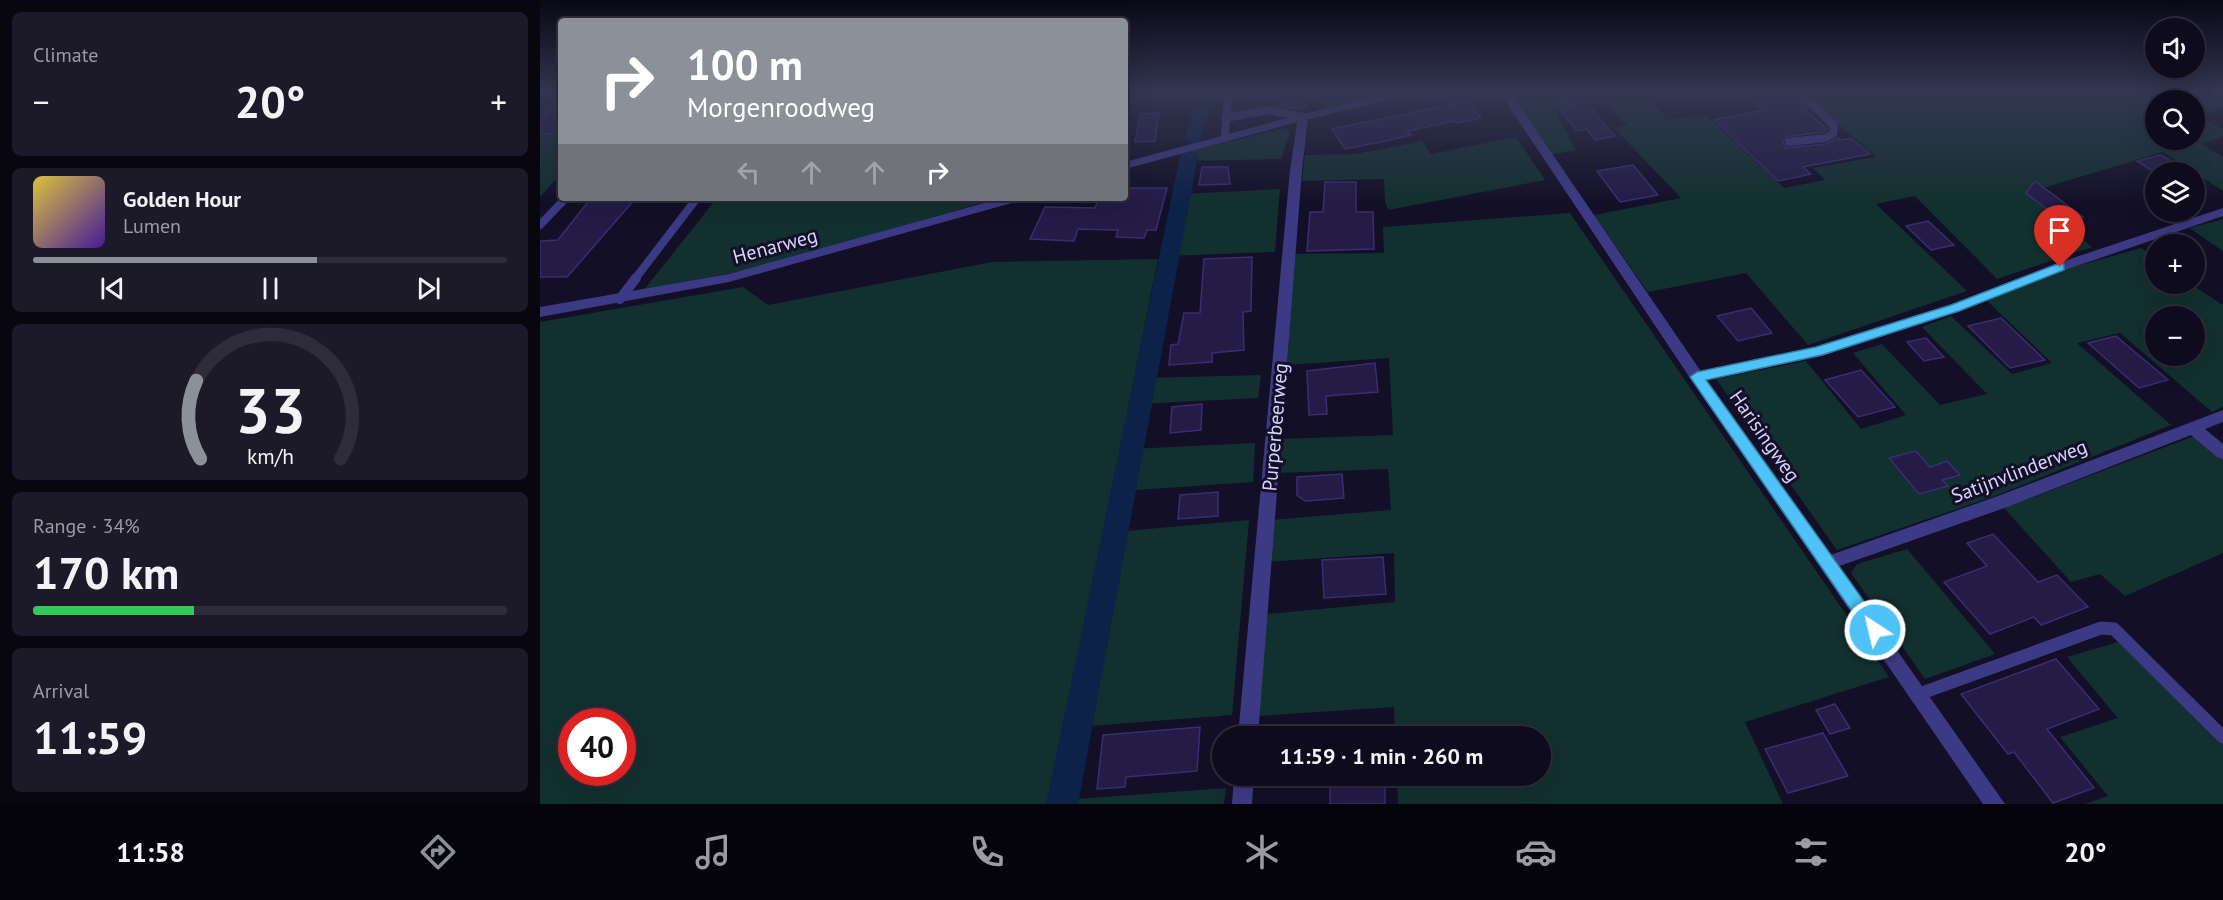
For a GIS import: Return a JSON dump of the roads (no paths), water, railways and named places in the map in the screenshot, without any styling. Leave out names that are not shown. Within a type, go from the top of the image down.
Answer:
[{"type":"street","points":[[1128,165],[1256,130]]},
{"type":"street","name":"Purperbeerweg","points":[[1249,726],[1301,130]]},
{"type":"street","name":"Harisingweg","points":[[1530,130],[1697,377],[1995,804]]},
{"type":"street","name":"Henarweg","points":[[540,312],[620,299],[785,264],[1004,201]]},
{"type":"street","points":[[1697,377],[1817,352],[1955,308],[2060,267],[2223,212]]},
{"type":"street","name":"Satijnvlinderweg","points":[[1828,562],[2004,501],[2223,416]]},
{"type":"street","points":[[2192,427],[2223,453]]},
{"type":"street","points":[[1242,804],[1243,786]]},
{"type":"lane","points":[[1225,130],[1225,138]]},
{"type":"lane","points":[[1789,142],[1825,138],[1833,134],[1834,130]]},
{"type":"lane","points":[[540,225],[563,201]]},
{"type":"lane","points":[[620,299],[695,201]]},
{"type":"lane","points":[[1919,694],[2101,628],[2114,629],[2223,737]]},
{"type":"waterway","points":[[1193,139],[1195,130]]},
{"type":"waterway","points":[[1062,804],[1189,156]]}]
